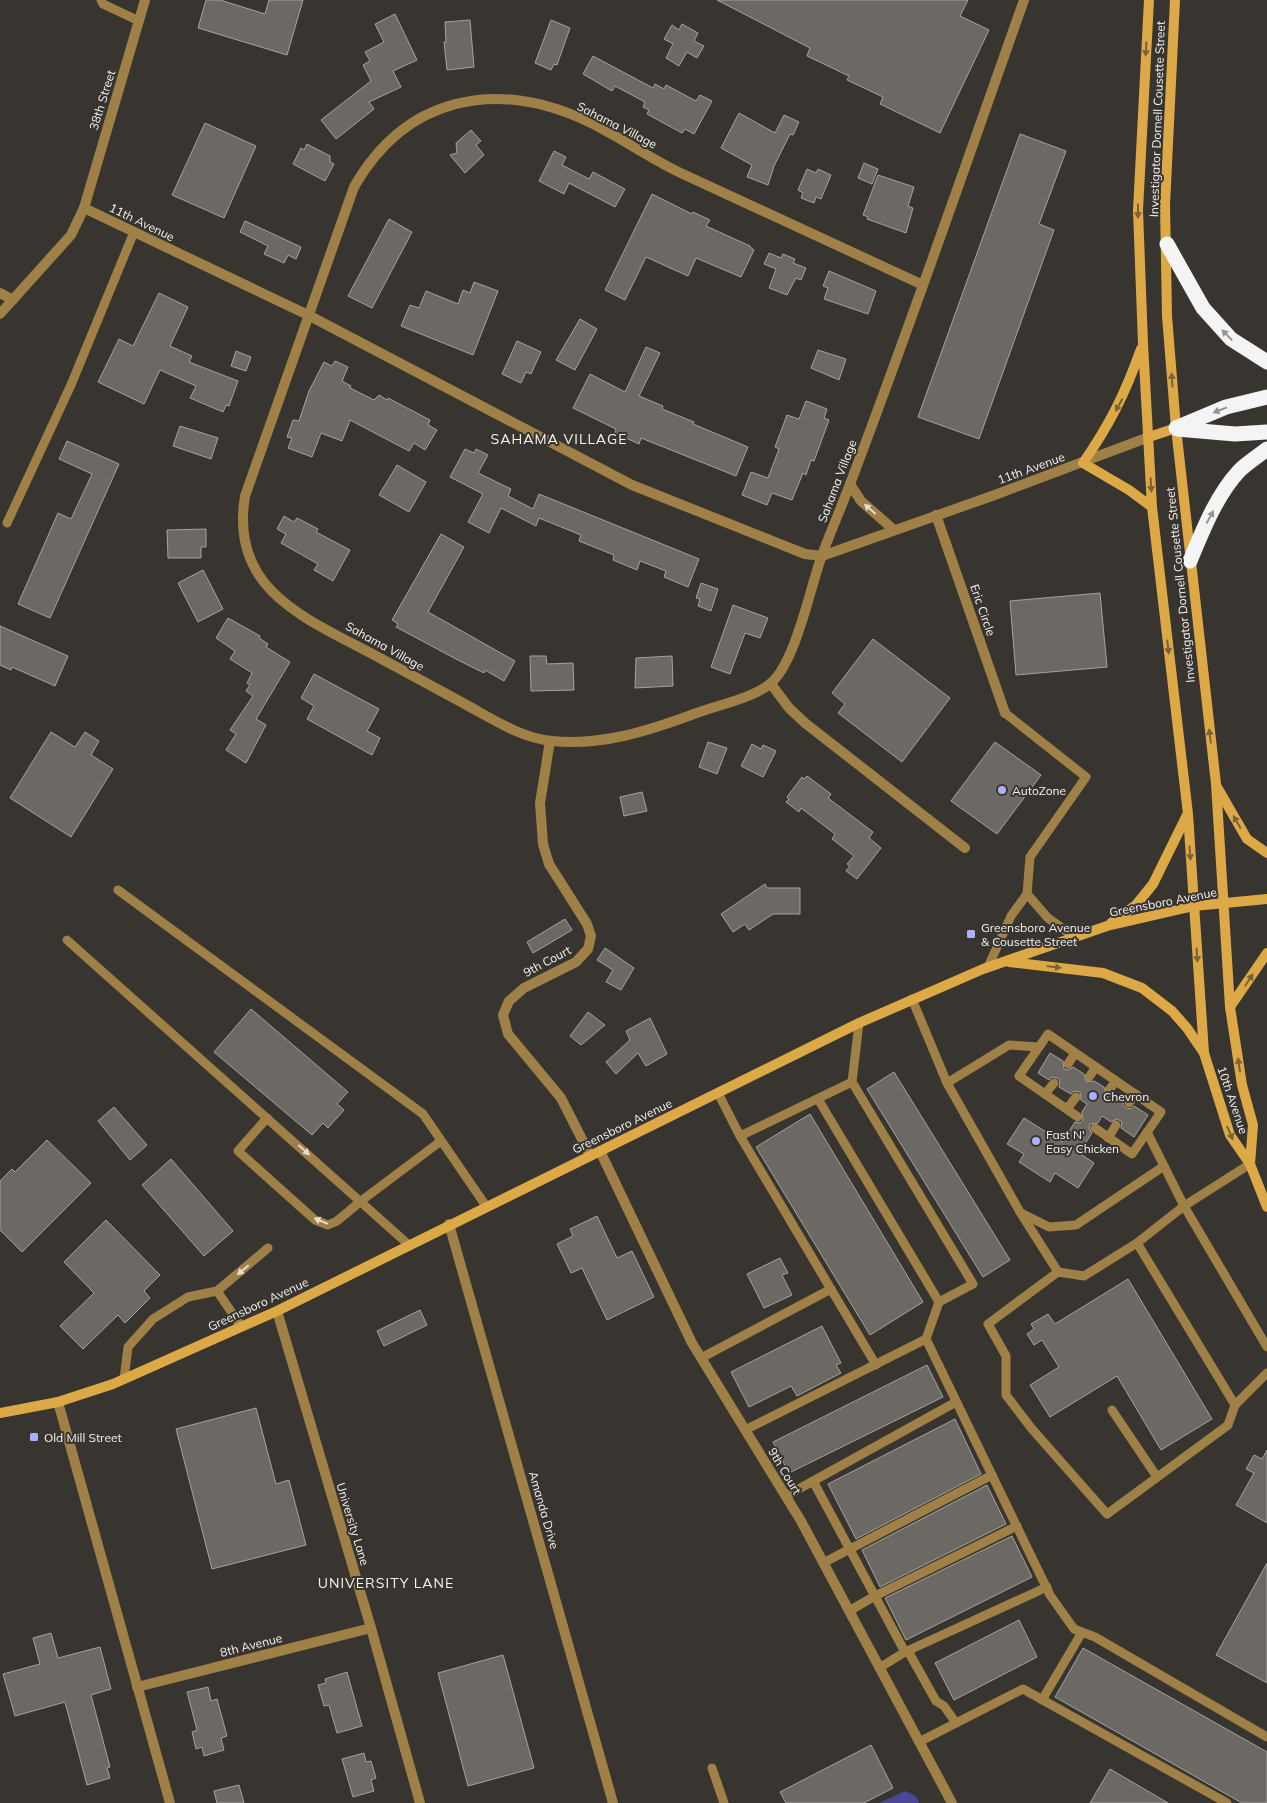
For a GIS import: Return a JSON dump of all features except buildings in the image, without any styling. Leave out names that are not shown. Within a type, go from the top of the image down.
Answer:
[{"type":"highway","points":[[1167,244],[1203,308],[1231,339],[1267,362]]},
{"type":"highway","points":[[1176,428],[1226,407],[1267,397]]},
{"type":"highway","points":[[1176,428],[1235,434],[1267,432]]},
{"type":"highway","points":[[1190,561],[1207,521],[1226,489],[1240,471],[1267,449]]},
{"type":"main road","name":"Investigator Dornell Cousette Street","points":[[1149,0],[1138,210],[1143,344],[1152,506],[1188,814],[1204,1053]]},
{"type":"main road","name":"Investigator Dornell Cousette Street","points":[[1175,0],[1165,205],[1167,316],[1176,428],[1216,784],[1230,1008],[1242,1085],[1253,1125],[1250,1164]]},
{"type":"main road","points":[[1143,344],[1124,396],[1102,436],[1083,463],[1130,490],[1152,506]]},
{"type":"main road","name":"11th Avenue","points":[[1149,437],[1176,428]]},
{"type":"main road","points":[[1216,784],[1247,839],[1267,853]]},
{"type":"main road","points":[[1106,926],[1136,905],[1153,884],[1188,814]]},
{"type":"main road","name":"Greensboro Avenue","points":[[0,1413],[58,1402],[124,1379],[277,1311],[449,1224],[860,1023],[988,967],[1106,926],[1194,906],[1267,899]]},
{"type":"main road","points":[[1230,1008],[1267,953]]},
{"type":"main road","points":[[1006,961],[1103,973],[1136,985],[1172,1011],[1188,1028],[1204,1053]]},
{"type":"main road","name":"10th Avenue","points":[[1204,1053],[1230,1134],[1250,1164],[1267,1207]]},
{"type":"street","name":"38th Street","points":[[84,208],[145,0]]},
{"type":"street","name":"Sahama Village","points":[[923,284],[679,172],[589,122],[529,102],[487,98],[465,100],[426,114],[392,138],[378,152],[354,187],[244,496],[241,517],[243,538],[248,558],[258,576],[271,593],[305,617],[504,726],[550,741],[611,740],[632,735],[750,695],[771,684],[786,663],[822,556],[923,284],[1024,0]]},
{"type":"street","name":"11th Avenue","points":[[84,208],[308,315]]},
{"type":"street","points":[[0,314],[71,235],[84,208]]},
{"type":"street","points":[[0,292],[13,300]]},
{"type":"street","points":[[308,315],[632,485],[805,554],[822,556]]},
{"type":"street","name":"11th Avenue","points":[[822,556],[1083,463],[1149,437]]},
{"type":"street","points":[[850,484],[861,501],[894,530]]},
{"type":"street","name":"Eric Circle","points":[[936,515],[1006,713]]},
{"type":"street","points":[[771,684],[789,708],[805,723],[965,848]]},
{"type":"street","name":"9th Court","points":[[550,741],[540,803],[544,844],[549,864],[587,924],[592,936],[588,949],[576,962],[524,988],[509,1001],[503,1015],[508,1034],[561,1098],[595,1153],[692,1343],[786,1496],[952,1803]]},
{"type":"street","name":"Amanda Drive","points":[[449,1224],[613,1803]]},
{"type":"street","name":"University Lane","points":[[277,1311],[371,1628],[420,1803]]},
{"type":"street","points":[[58,1402],[170,1803]]},
{"type":"street","name":"8th Avenue","points":[[137,1687],[371,1628]]},
{"type":"lane","points":[[101,0],[104,4],[139,21]]},
{"type":"lane","points":[[7,523],[70,386],[134,232]]},
{"type":"lane","points":[[988,967],[1011,916],[1027,894],[1030,857],[1086,777],[1006,713]]},
{"type":"lane","points":[[118,890],[423,1114],[486,1206]]},
{"type":"lane","points":[[1027,894],[1048,918],[1073,936]]},
{"type":"lane","points":[[67,940],[409,1245]]},
{"type":"lane","points":[[912,999],[947,1083],[1020,1212],[1058,1272]]},
{"type":"lane","points":[[745,1430],[926,1339],[939,1302],[973,1284],[852,1082],[860,1023]]},
{"type":"lane","points":[[1078,1117],[1019,1076],[1048,1034],[1161,1112],[1132,1154],[1095,1128]]},
{"type":"lane","points":[[947,1083],[1009,1045],[1039,1047]]},
{"type":"lane","points":[[1068,1064],[1075,1053]]},
{"type":"lane","points":[[1088,1077],[1096,1067]]},
{"type":"lane","points":[[1109,1090],[1116,1080]]},
{"type":"lane","points":[[740,1136],[852,1082]]},
{"type":"lane","points":[[1045,1094],[1054,1083]]},
{"type":"lane","points":[[718,1093],[740,1136],[876,1364]]},
{"type":"lane","points":[[1129,1103],[1136,1094]]},
{"type":"lane","points":[[1067,1110],[1076,1097]]},
{"type":"lane","points":[[818,1099],[939,1302]]},
{"type":"lane","points":[[267,1118],[238,1151],[315,1220],[328,1225],[337,1222],[361,1201],[441,1141]]},
{"type":"lane","points":[[1108,1138],[1116,1125]]},
{"type":"lane","points":[[1147,1132],[1184,1206],[1267,1347]]},
{"type":"lane","points":[[1250,1164],[1184,1206],[1138,1242],[1084,1276],[1058,1272],[988,1324],[1006,1356],[1006,1395],[1032,1429],[1107,1514],[1228,1425],[1235,1405],[1267,1373]]},
{"type":"lane","points":[[1020,1212],[1049,1227],[1076,1225],[1164,1166]]},
{"type":"lane","points":[[1138,1242],[1235,1405]]},
{"type":"lane","points":[[124,1379],[128,1347],[152,1318],[188,1297],[218,1291],[268,1248]]},
{"type":"lane","points":[[701,1358],[831,1289]]},
{"type":"lane","points":[[218,1291],[241,1326]]},
{"type":"lane","points":[[926,1339],[1047,1588],[1074,1630],[1095,1638],[1267,1736]]},
{"type":"lane","points":[[786,1496],[956,1402]]},
{"type":"lane","points":[[1112,1410],[1157,1477]]},
{"type":"lane","points":[[823,1562],[992,1475]]},
{"type":"lane","points":[[813,1481],[906,1652],[936,1701],[944,1706],[956,1723]]},
{"type":"lane","points":[[849,1611],[875,1596],[1017,1526]]},
{"type":"lane","points":[[879,1668],[906,1652],[1047,1588]]},
{"type":"lane","points":[[1042,1700],[1081,1634]]},
{"type":"lane","points":[[919,1742],[1023,1689],[1227,1803]]},
{"type":"lane","points":[[712,1768],[724,1803]]},
{"type":"shaded area","points":[[905,1791],[916,1796],[919,1803],[879,1803]]},
{"type":"place","name":"AutoZone","points":[[1002,790]]},
{"type":"place","name":"Greensboro Avenue & Cousette Street","points":[[971,934]]},
{"type":"place","name":"Chevron","points":[[1093,1096]]},
{"type":"place","name":"Fast N' Easy Chicken","points":[[1036,1141]]},
{"type":"place","name":"Old Mill Street","points":[[34,1437]]},
{"type":"district","name":"SAHAMA VILLAGE","points":[[559,439]]},
{"type":"district","name":"UNIVERSITY LANE","points":[[386,1583]]}]
